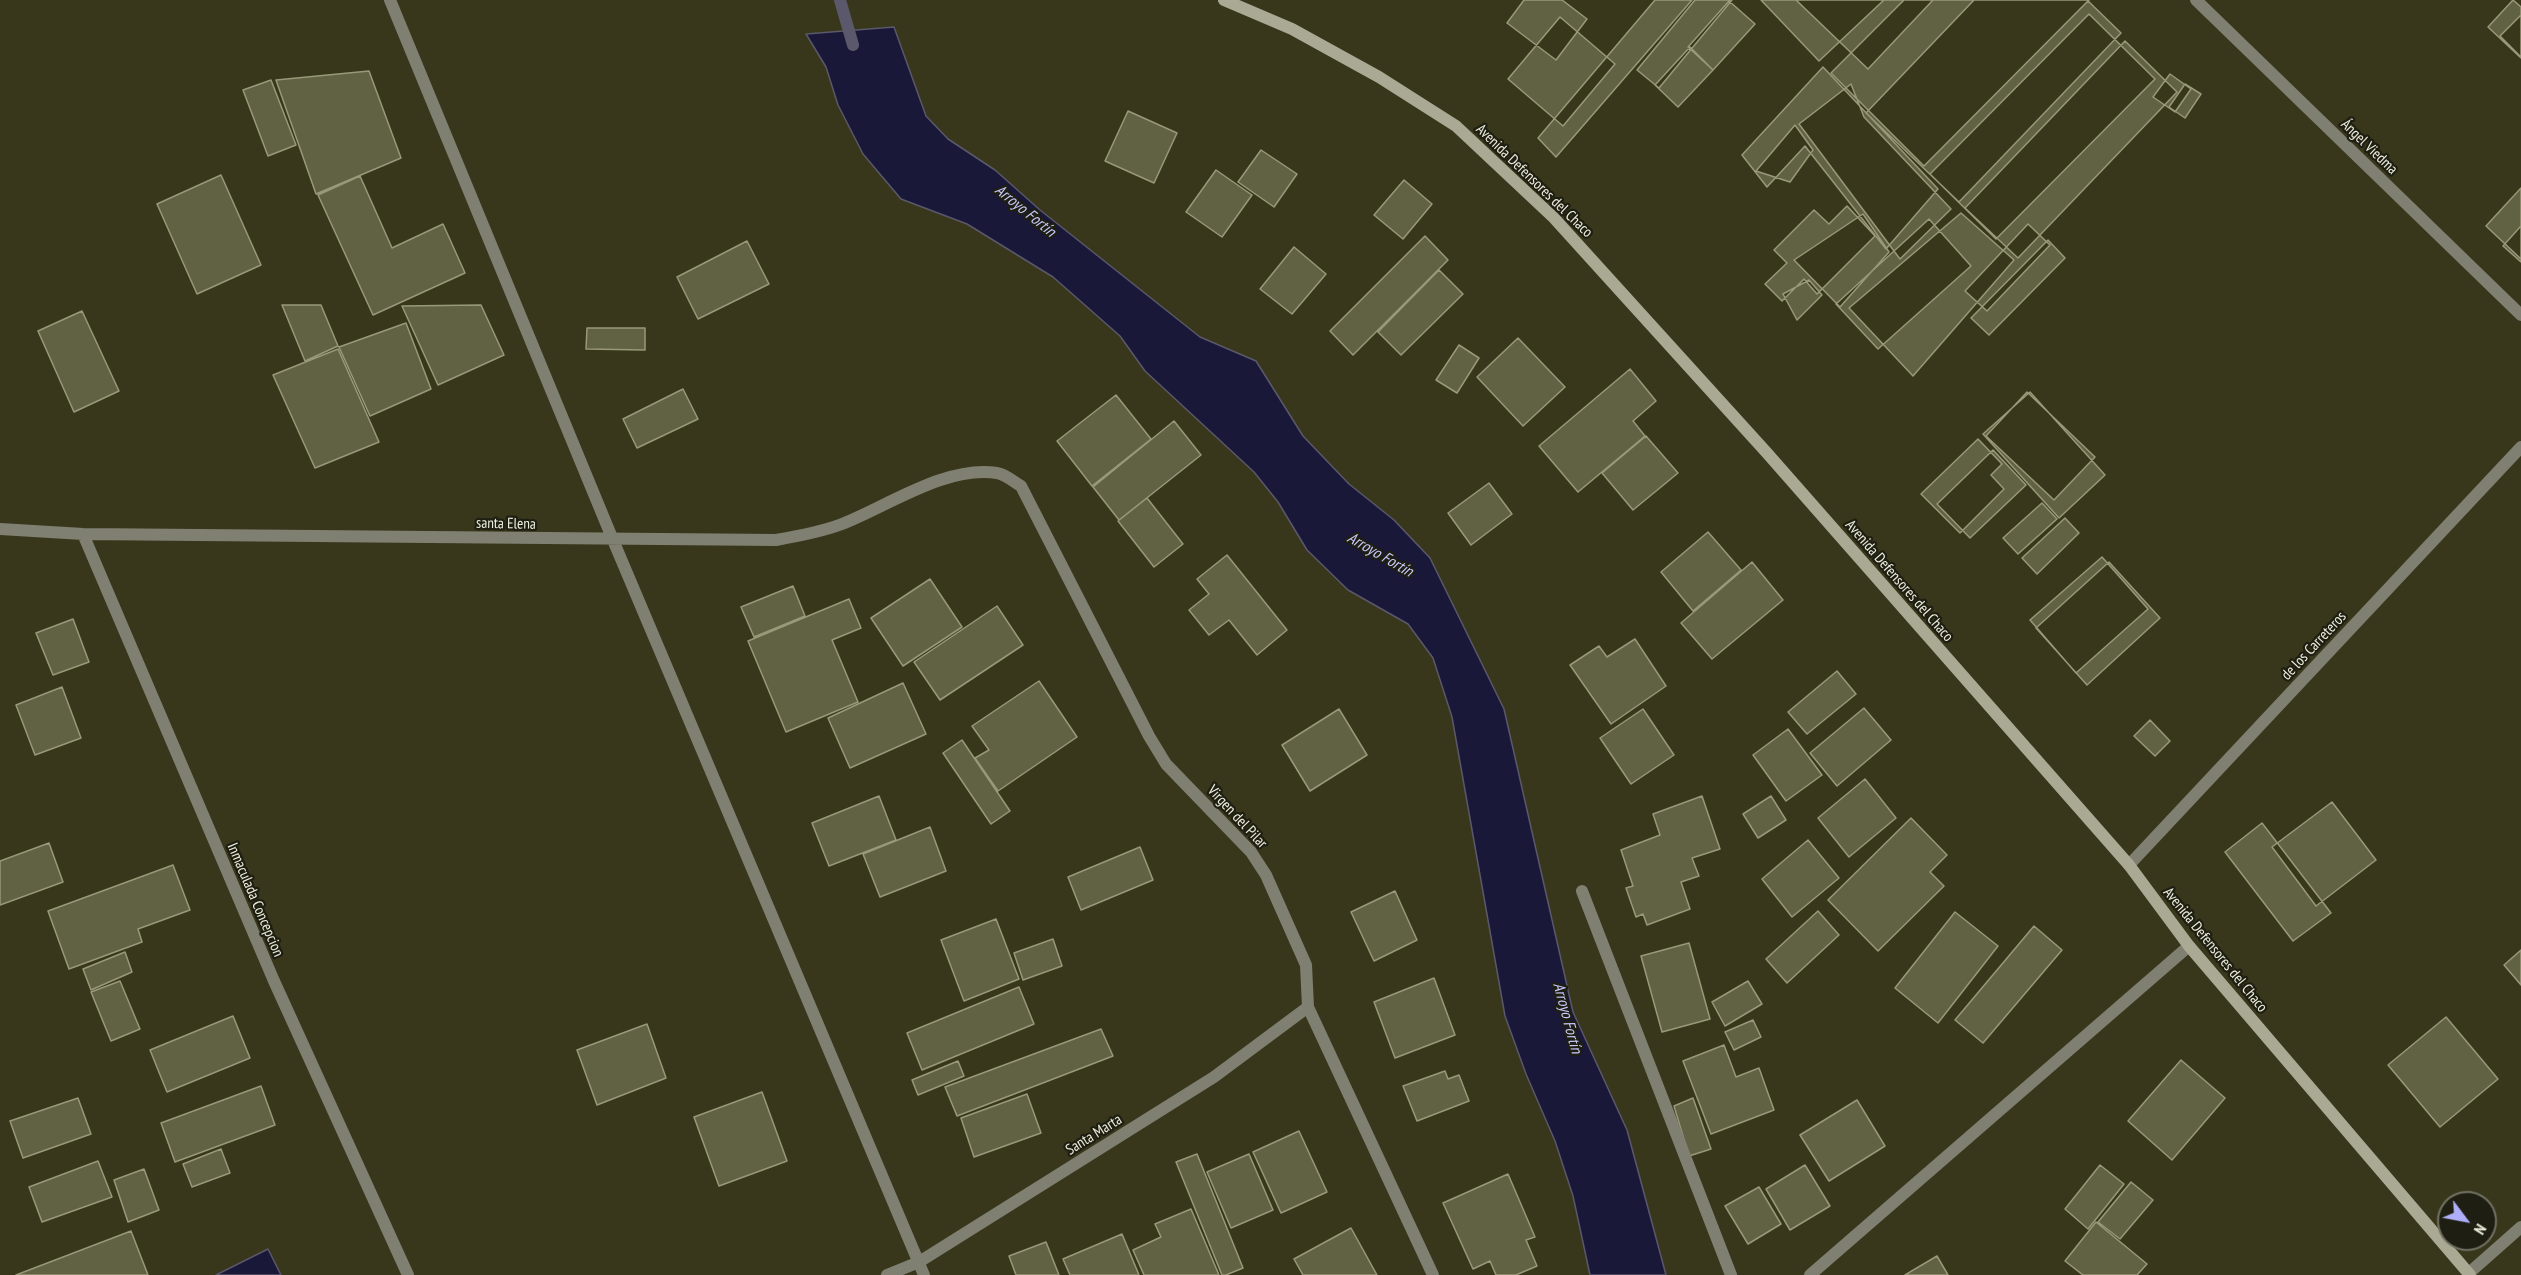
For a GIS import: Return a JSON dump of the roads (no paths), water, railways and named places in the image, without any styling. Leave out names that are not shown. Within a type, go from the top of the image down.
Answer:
[{"type":"main road","name":"Avenida Defensores del Chaco","points":[[1224,0],[1293,29],[1379,76],[1456,126],[1554,218],[1767,453],[2129,865],[2189,946],[2470,1274]]},
{"type":"street","points":[[390,0],[613,540],[924,1275]]},
{"type":"street","name":"Ángel Viedma","points":[[2196,0],[2521,315]]},
{"type":"street","name":"de los Carreteros","points":[[2129,865],[2521,447]]},
{"type":"street","name":"santa Elena","points":[[0,529],[83,534],[776,540],[812,534],[843,524],[928,485],[969,473],[999,473]]},
{"type":"street","name":"Virgen del Pilar","points":[[999,473],[1021,486],[1149,736],[1166,764],[1251,852],[1266,875],[1306,965],[1308,1007],[1433,1275]]},
{"type":"street","name":"Inmaculada Concepcion","points":[[83,534],[274,981],[408,1275]]},
{"type":"street","points":[[1582,891],[1731,1275]]},
{"type":"street","points":[[1810,1275],[2189,946]]},
{"type":"street","name":"Santa Marta","points":[[887,1275],[919,1262],[1214,1077],[1308,1007]]},
{"type":"street","points":[[2470,1274],[2521,1227]]},
{"type":"water","points":[[894,27],[926,116],[948,139],[995,170],[1040,210],[1200,337],[1256,361],[1303,436],[1349,484],[1394,520],[1430,558],[1504,709],[1573,1012],[1627,1130],[1666,1275],[1590,1275],[1573,1196],[1555,1141],[1526,1074],[1505,1016],[1452,717],[1433,658],[1408,624],[1348,590],[1307,550],[1278,502],[1254,472],[1145,371],[1120,336],[1053,277],[967,224],[901,199],[863,154],[838,105],[826,67],[806,34]]},
{"type":"water","points":[[268,1249],[281,1275],[216,1275]]},
{"type":"waterway","name":"Arroyo Fortín","points":[[840,0],[853,45]]}]
